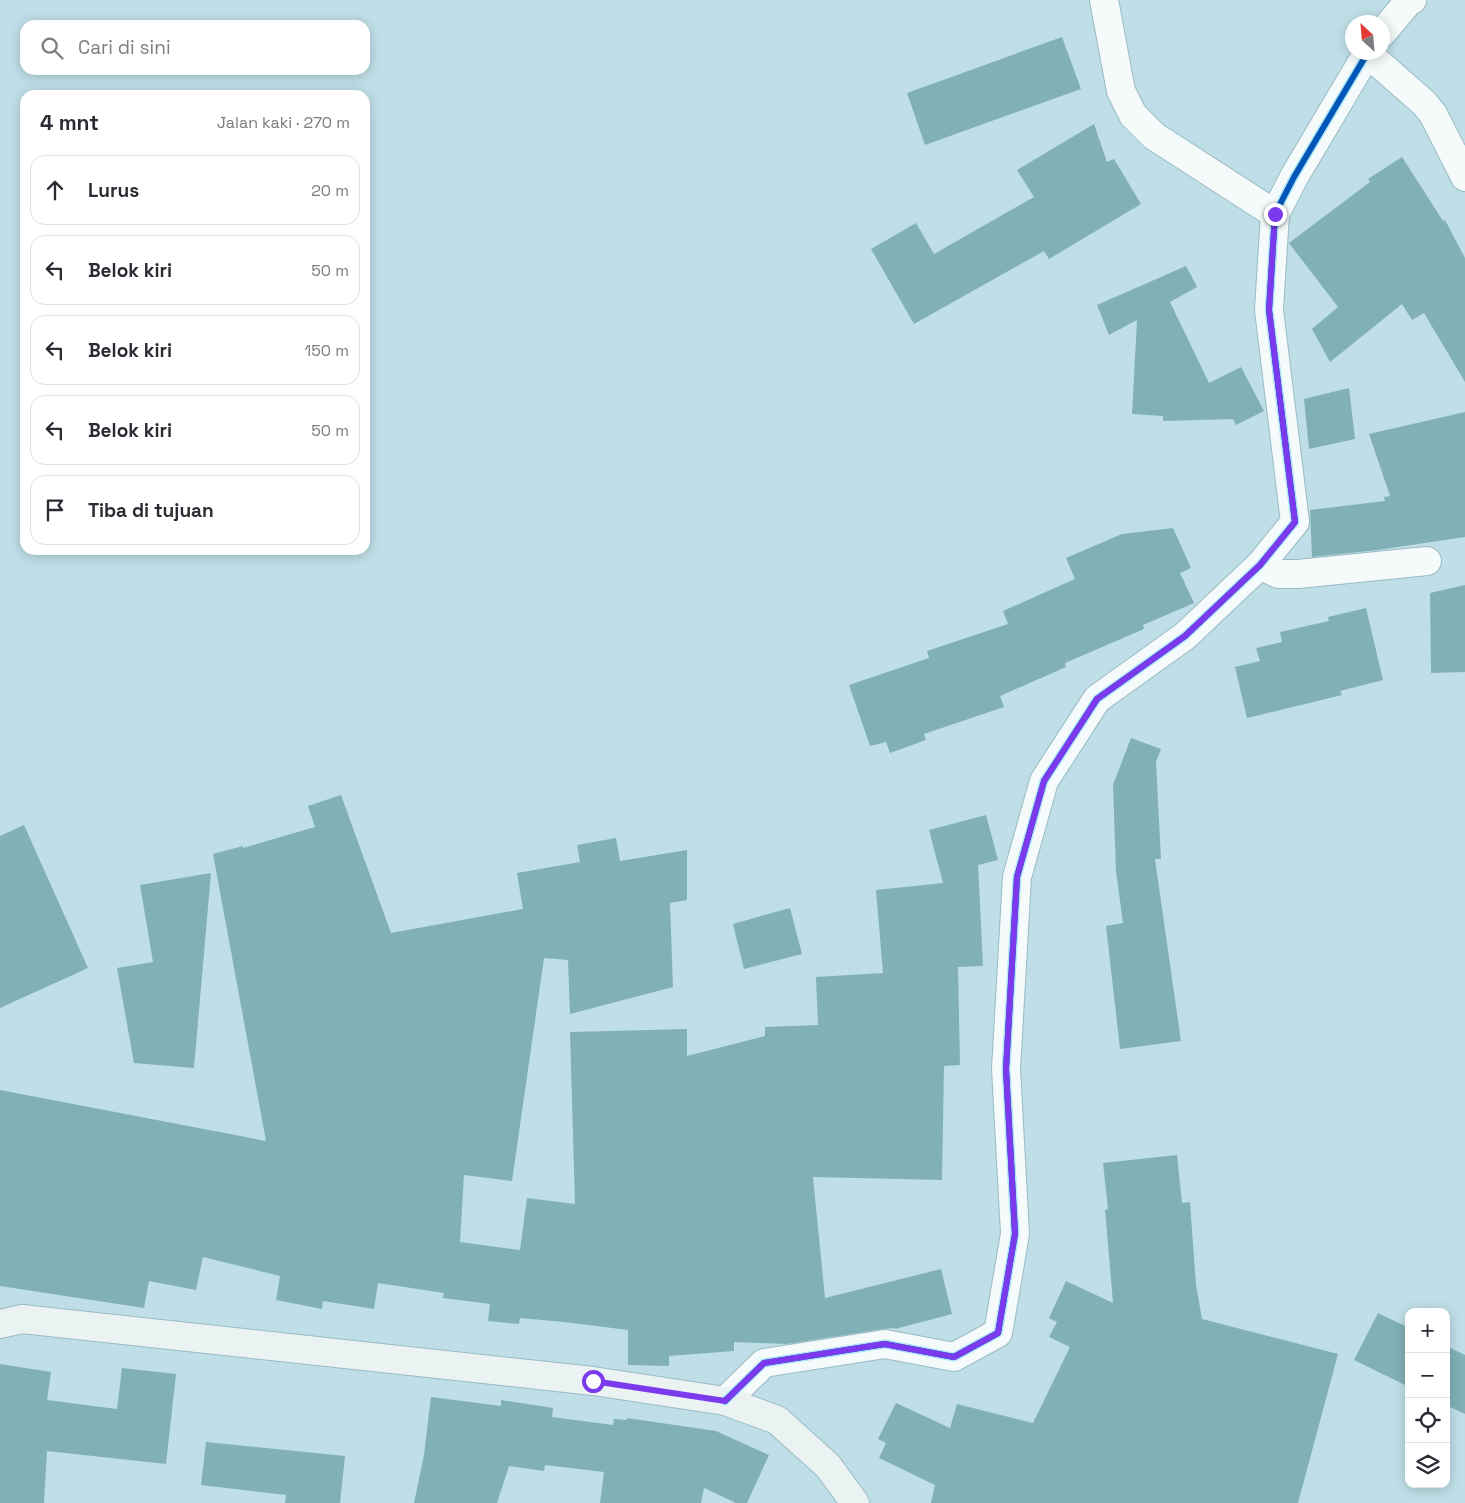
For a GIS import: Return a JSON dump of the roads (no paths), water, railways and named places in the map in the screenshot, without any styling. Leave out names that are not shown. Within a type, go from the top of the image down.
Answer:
[{"type":"main road","points":[[0,1324],[22,1319],[593,1381],[725,1401],[777,1420],[828,1466],[855,1503]]},
{"type":"street","points":[[1104,0],[1121,91],[1133,115],[1154,136],[1275,214]]},
{"type":"street","points":[[1390,24],[1408,2],[1412,0]]},
{"type":"street","points":[[725,1401],[764,1363],[884,1344],[954,1357],[998,1333],[1015,1234],[1006,1069],[1017,877],[1044,781],[1097,699],[1185,636],[1260,565],[1295,522],[1269,310],[1275,214],[1294,176],[1364,60]]},
{"type":"street","points":[[1385,60],[1433,114],[1465,176]]},
{"type":"street","points":[[1260,565],[1278,574],[1298,574],[1427,561]]}]
